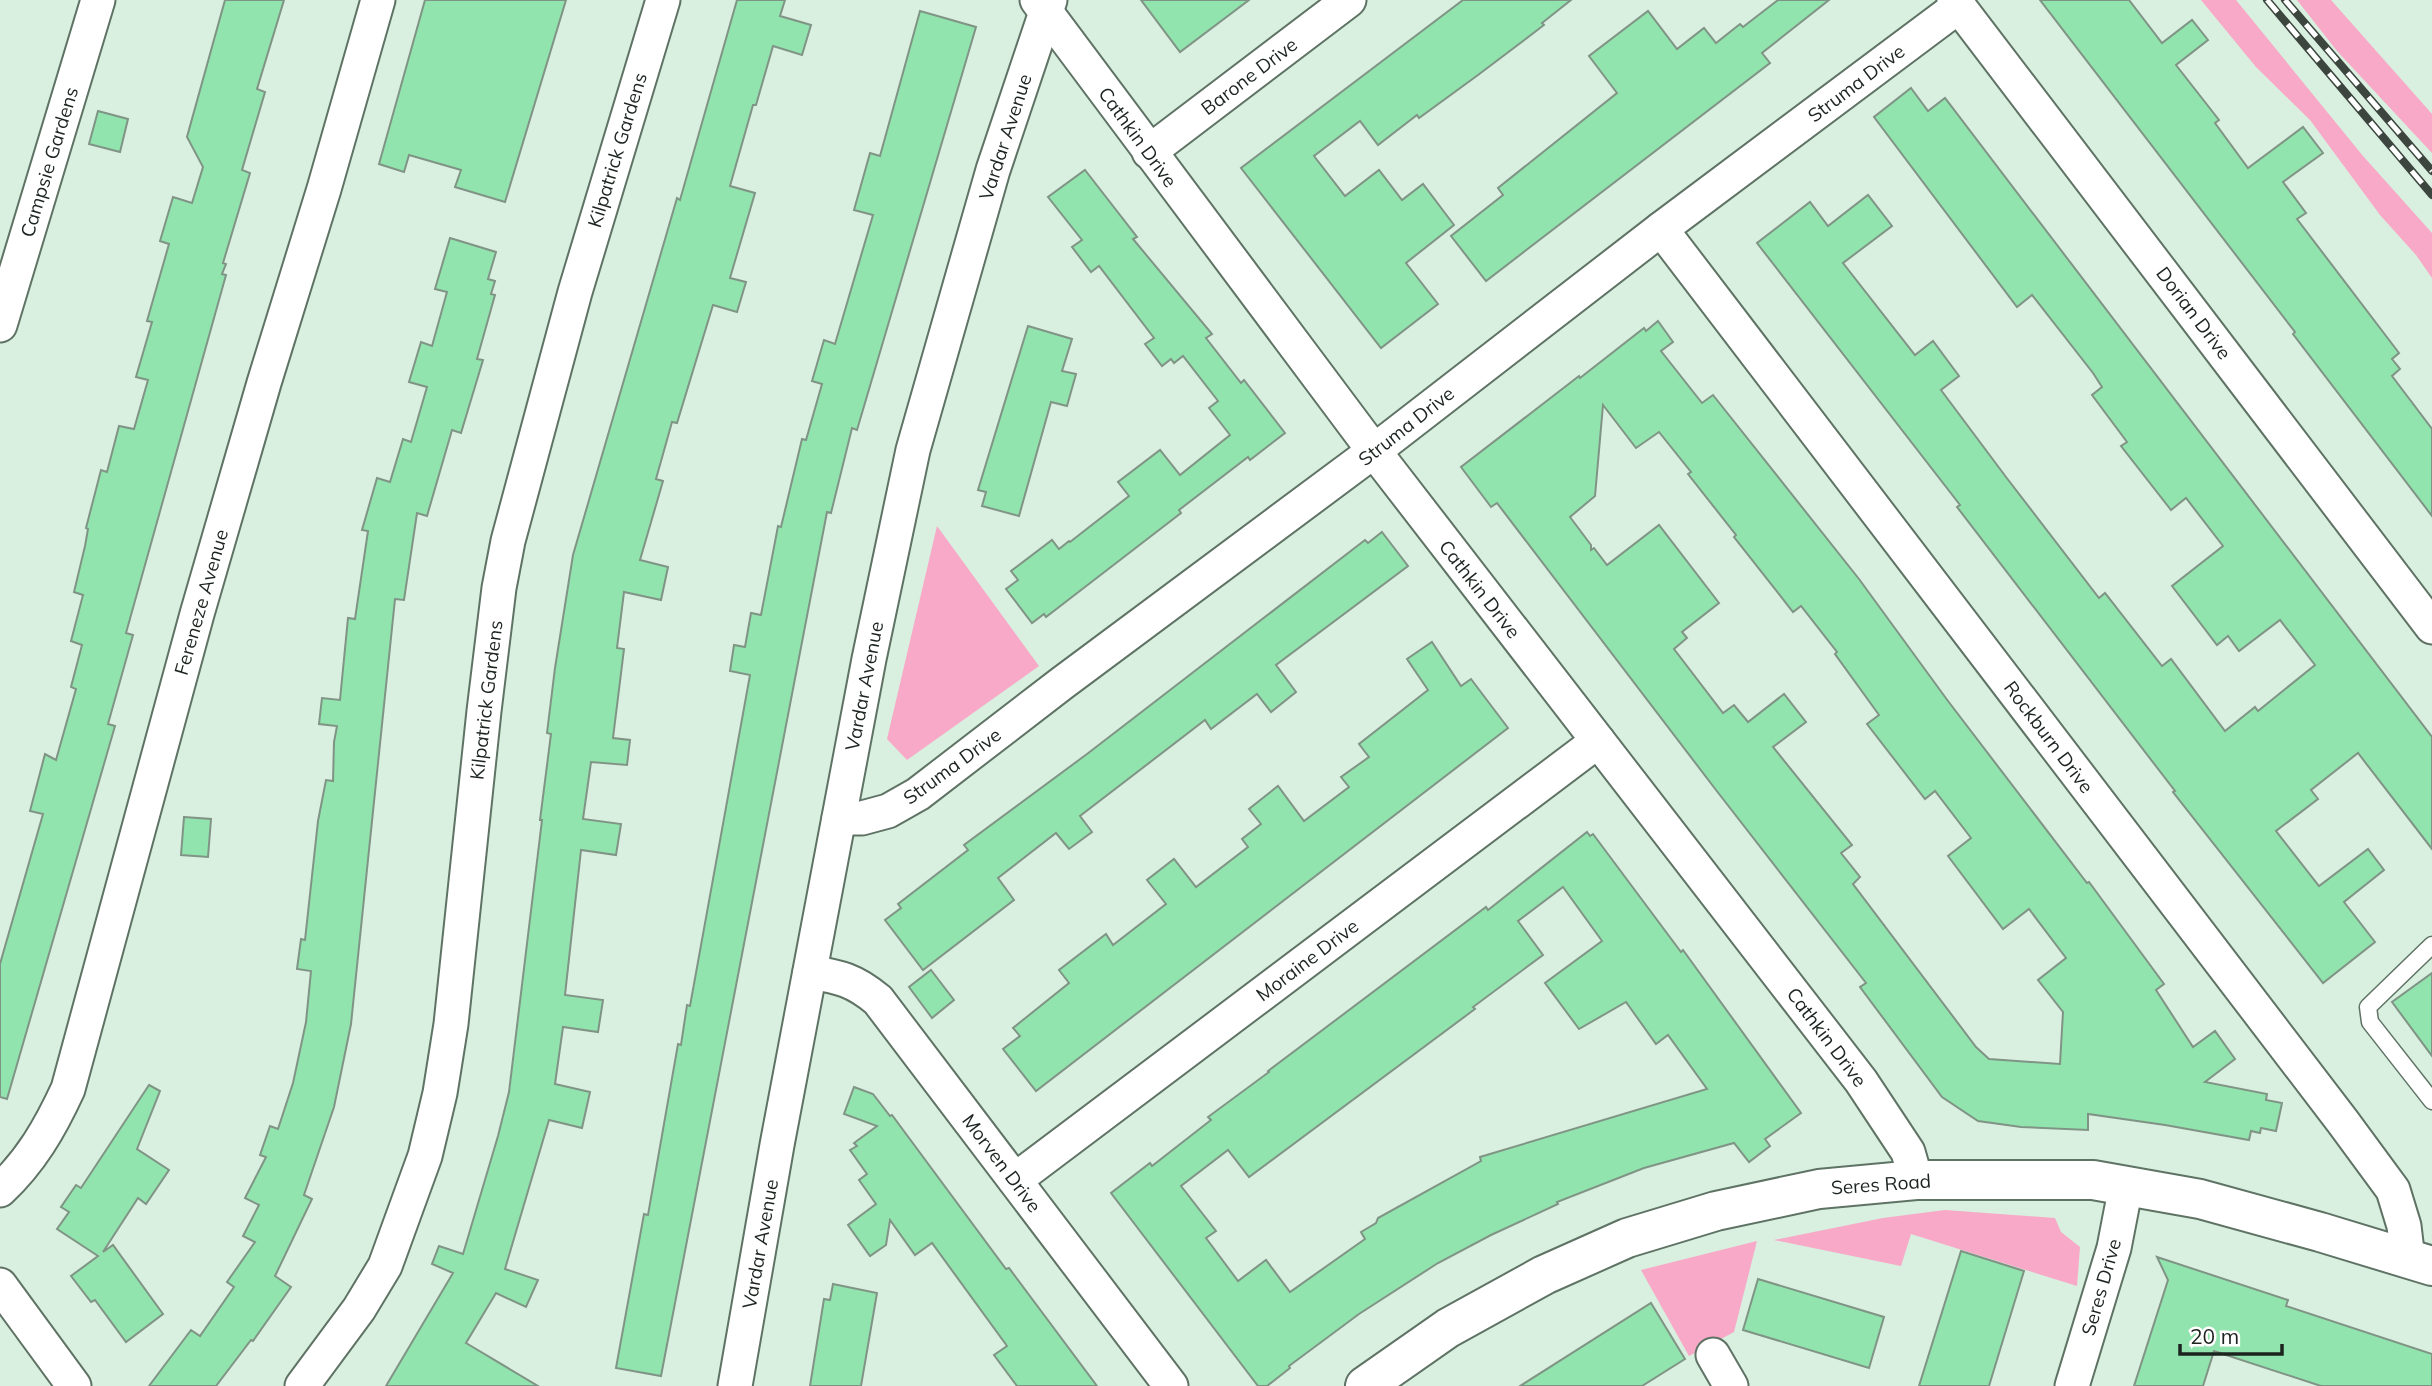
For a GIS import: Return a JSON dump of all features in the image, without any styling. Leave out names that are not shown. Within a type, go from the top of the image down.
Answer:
[{"type":"street","name":"Campsie Gardens","points":[[0,325],[98,0]]},
{"type":"street","name":"Fereneze Avenue","points":[[0,1190],[22,1169],[50,1129],[68,1089],[197,614],[378,0]]},
{"type":"street","name":"Kilpatrick Gardens","points":[[302,1386],[359,1310],[385,1266],[425,1156],[452,1024],[484,711],[499,588],[508,541],[575,292],[663,0]]},
{"type":"street","name":"Barone Drive","points":[[1149,152],[1349,0]]},
{"type":"street","name":"Struma Drive","points":[[839,818],[875,815],[888,811],[918,794],[1061,684],[1374,452],[1956,3]]},
{"type":"street","name":"Dorian Drive","points":[[1956,3],[2432,627]]},
{"type":"street","name":"Cathkin Drive","points":[[1044,4],[1149,152],[1374,452],[1861,1081],[1908,1152],[1916,1180]]},
{"type":"street","name":"Vardar Avenue","points":[[735,1386],[839,818],[913,450],[993,170],[1044,4]]},
{"type":"street","name":"Rockburn Drive","points":[[1661,229],[2393,1190],[2404,1226],[2420,1263]]},
{"type":"street","name":"Moraine Drive","points":[[1016,1180],[1598,741]]},
{"type":"street","name":"Morven Drive","points":[[810,972],[843,977],[861,985],[878,1000],[1171,1386]]},
{"type":"street","name":"Seres Road","points":[[1365,1386],[1448,1328],[1544,1275],[1627,1238],[1716,1211],[1819,1189],[1916,1180],[2093,1181],[2200,1199],[2420,1263]]},
{"type":"street","name":"Seres Drive","points":[[2072,1386],[2114,1248],[2126,1186]]},
{"type":"street","points":[[0,1284],[75,1386]]},
{"type":"street","points":[[1713,1355],[1731,1386]]},
{"type":"lane","points":[[2432,945],[2368,1007],[2370,1022],[2432,1101]]},
{"type":"shaded area","points":[[2201,0],[2236,0],[2363,156],[2432,233],[2432,278],[2416,255],[2380,215],[2310,120],[2256,67]]},
{"type":"shaded area","points":[[2297,0],[2331,0],[2432,114],[2432,153],[2337,51]]},
{"type":"shaded area","points":[[937,526],[1039,666],[907,760],[887,739]]},
{"type":"shaded area","points":[[1945,1210],[2055,1218],[2061,1232],[2080,1247],[2077,1286],[1911,1234],[1901,1266],[1774,1240],[1883,1218]]},
{"type":"shaded area","points":[[1757,1241],[1734,1332],[1689,1356],[1641,1270]]},
{"type":"building","points":[[225,0],[284,0],[257,89],[265,92],[242,170],[250,173],[223,263],[226,264],[222,274],[226,275],[126,633],[133,635],[108,724],[115,726],[7,1099],[0,1097],[0,964],[43,814],[30,811],[45,754],[56,760],[76,689],[71,687],[82,645],[71,641],[83,595],[74,592],[85,546],[86,528],[101,470],[107,472],[119,426],[134,429],[148,380],[136,377],[152,322],[147,321],[169,244],[160,241],[173,197],[192,203],[203,167],[187,137]]},
{"type":"building","points":[[425,0],[566,0],[505,202],[455,187],[461,170],[409,155],[404,172],[379,164]]},
{"type":"building","points":[[737,0],[785,0],[780,16],[811,25],[802,55],[773,46],[730,186],[755,193],[730,278],[746,282],[737,312],[713,305],[677,423],[672,422],[656,479],[663,481],[640,560],[668,567],[661,600],[624,592],[617,648],[624,649],[613,738],[630,740],[627,765],[591,762],[583,819],[621,824],[616,855],[581,850],[565,995],[603,1000],[598,1032],[563,1027],[555,1084],[590,1092],[582,1128],[549,1120],[505,1269],[538,1280],[526,1307],[496,1293],[466,1343],[538,1386],[386,1386],[453,1273],[432,1264],[439,1246],[463,1254],[498,1136],[509,1092],[542,820],[551,734],[547,733],[573,555]]},
{"type":"building","points":[[1141,0],[1249,0],[1180,52]]},
{"type":"building","points":[[1463,0],[1571,0],[1542,23],[1544,25],[1478,75],[1419,118],[1417,115],[1378,145],[1360,121],[1314,156],[1345,196],[1379,170],[1402,200],[1423,184],[1454,225],[1406,263],[1438,304],[1381,348],[1241,168]]},
{"type":"building","points":[[1778,0],[1829,0],[1762,53],[1770,63],[1486,281],[1451,236],[1503,195],[1498,188],[1617,93],[1589,56],[1648,11],[1677,49],[1704,28],[1716,43],[1740,24],[1743,27]]},
{"type":"building","points":[[2040,0],[2129,0],[2162,43],[2192,20],[2208,40],[2176,65],[2219,120],[2215,123],[2248,168],[2303,127],[2323,153],[2283,182],[2306,213],[2297,219],[2399,353],[2392,359],[2400,369],[2392,376],[2432,429],[2432,516],[2293,334],[2295,332]]},
{"type":"building","points":[[920,11],[976,27],[857,430],[852,428],[831,513],[827,512],[661,1376],[616,1368],[644,1214],[648,1215],[678,1044],[681,1045],[687,1005],[690,1006],[750,675],[730,671],[734,645],[745,647],[751,613],[761,615],[778,526],[781,527],[802,439],[806,440],[822,384],[812,381],[824,340],[835,344],[873,215],[854,210],[870,153],[880,156]]},
{"type":"building","points":[[1911,88],[1928,111],[1945,98],[2432,737],[2432,849],[2358,753],[2311,790],[2318,799],[2276,831],[2319,886],[2368,849],[2384,870],[2344,902],[2375,942],[2323,983],[2173,792],[2175,791],[1957,507],[1960,505],[1757,243],[1810,202],[1828,226],[1868,195],[1892,226],[1843,263],[1915,355],[1933,341],[1959,376],[1941,390],[2006,477],[2099,598],[2105,593],[2162,666],[2171,659],[2225,731],[2255,707],[2258,711],[2315,665],[2280,620],[2239,651],[2228,636],[2217,645],[2172,586],[2223,546],[2186,498],[2171,510],[2121,446],[2127,442],[2092,395],[2102,387],[2093,373],[2032,295],[2017,307],[1874,117]]},
{"type":"building","points":[[98,111],[128,119],[120,152],[89,144]]},
{"type":"building","points":[[1085,170],[1137,237],[1133,239],[1212,334],[1206,338],[1241,383],[1244,380],[1285,433],[1250,460],[1248,457],[1179,510],[1181,513],[1046,617],[1044,614],[1032,623],[1006,589],[1018,580],[1011,571],[1052,540],[1059,549],[1129,496],[1118,482],[1160,450],[1180,475],[1230,435],[1209,408],[1218,401],[1183,356],[1174,363],[1171,359],[1162,366],[1145,344],[1154,338],[1099,266],[1091,272],[1072,247],[1082,240],[1048,197]]},
{"type":"building","points":[[450,238],[496,252],[488,279],[495,281],[491,294],[495,295],[477,359],[483,360],[461,433],[452,430],[427,516],[417,513],[404,600],[395,599],[351,1024],[334,1107],[304,1195],[312,1199],[275,1276],[291,1287],[253,1341],[251,1340],[216,1386],[149,1386],[191,1330],[200,1336],[234,1287],[227,1282],[255,1242],[243,1236],[259,1205],[245,1198],[266,1157],[260,1155],[270,1126],[278,1129],[293,1083],[306,1022],[311,971],[297,969],[301,939],[305,940],[318,821],[326,780],[333,781],[337,726],[319,724],[322,698],[340,700],[348,618],[355,619],[368,531],[362,530],[377,478],[390,482],[403,439],[411,442],[427,387],[409,382],[421,342],[432,346],[447,292],[435,289]]},
{"type":"building","points":[[1658,321],[1673,342],[1661,351],[1702,403],[1713,395],[1859,579],[1948,701],[2087,883],[2089,882],[2164,984],[2156,990],[2193,1047],[2215,1031],[2235,1059],[2205,1082],[2267,1094],[2266,1100],[2282,1103],[2276,1131],[2261,1128],[2260,1133],[2251,1131],[2249,1140],[2088,1114],[2088,1130],[2021,1127],[1978,1121],[1942,1097],[1860,987],[1866,983],[1497,503],[1491,507],[1461,467],[1644,328],[1646,331]],"holes":[[[1603,405],[1636,448],[1659,432],[1691,472],[1688,474],[1736,535],[1734,537],[1793,612],[1801,606],[1837,652],[1835,654],[1879,715],[1867,724],[1925,799],[1935,791],[1971,838],[1948,856],[2003,929],[2029,909],[2066,958],[2038,980],[2063,1012],[2060,1064],[1989,1059],[1976,1047],[1853,884],[1860,877],[1841,853],[1852,845],[1773,747],[1806,722],[1784,694],[1748,722],[1734,705],[1723,713],[1674,649],[1687,638],[1682,632],[1719,603],[1659,525],[1607,565],[1594,548],[1591,550],[1591,545],[1570,517],[1595,496]]]},
{"type":"building","points":[[1028,326],[1072,339],[1062,371],[1076,374],[1067,406],[1051,402],[1019,516],[982,506],[986,492],[978,490]]},
{"type":"building","points":[[1382,532],[1408,566],[1276,665],[1296,692],[1271,712],[1257,694],[1211,729],[1205,720],[1080,816],[1092,832],[1069,849],[1056,833],[998,878],[1014,900],[923,970],[885,920],[901,908],[898,904],[968,850],[964,845],[1365,540],[1368,543]]},
{"type":"building","points":[[1432,642],[1461,686],[1471,679],[1508,728],[1036,1091],[1003,1049],[1020,1036],[1013,1028],[1069,983],[1059,970],[1106,934],[1113,945],[1166,904],[1147,880],[1174,859],[1196,887],[1248,847],[1242,839],[1261,824],[1249,809],[1278,786],[1304,821],[1349,787],[1341,777],[1369,757],[1359,744],[1428,690],[1407,659]]},
{"type":"building","points":[[184,817],[211,819],[208,857],[181,855]]},
{"type":"building","points":[[1587,832],[1590,836],[1593,834],[1681,952],[1683,950],[1801,1113],[1765,1139],[1770,1146],[1749,1162],[1734,1143],[1644,1168],[1557,1202],[1558,1204],[1491,1235],[1438,1263],[1359,1314],[1289,1366],[1290,1368],[1267,1386],[1258,1386],[1111,1193],[1150,1163],[1152,1166],[1211,1120],[1208,1117],[1486,907],[1488,910]],"holes":[[[1563,887],[1602,941],[1545,983],[1579,1029],[1626,1002],[1656,1044],[1668,1035],[1707,1089],[1480,1157],[1481,1161],[1378,1218],[1376,1223],[1361,1232],[1365,1239],[1290,1292],[1266,1260],[1238,1281],[1206,1238],[1216,1231],[1181,1186],[1228,1150],[1249,1177],[1475,1009],[1473,1007],[1543,955],[1518,921]]]},
{"type":"building","points":[[931,970],[954,1000],[932,1018],[909,987]]},
{"type":"building","points":[[2432,973],[2432,1056],[2392,1002]]},
{"type":"building","points":[[149,1085],[160,1091],[137,1149],[169,1170],[146,1204],[138,1198],[103,1252],[113,1245],[163,1314],[126,1342],[95,1300],[91,1302],[71,1276],[98,1256],[57,1229],[69,1212],[61,1207],[76,1185],[81,1188]]},
{"type":"building","points":[[854,1087],[873,1094],[890,1116],[892,1115],[1097,1386],[1017,1386],[994,1355],[1007,1346],[932,1243],[915,1255],[890,1220],[886,1245],[870,1256],[848,1225],[876,1204],[859,1180],[867,1174],[850,1150],[857,1146],[854,1143],[877,1126],[844,1114]]},
{"type":"building","points":[[1961,1251],[2024,1271],[1989,1386],[1919,1386]]},
{"type":"building","points":[[2157,1257],[2288,1300],[2286,1306],[2432,1354],[2432,1386],[2321,1386],[2214,1351],[2203,1386],[2134,1386],[2168,1280]]},
{"type":"building","points":[[1758,1279],[1884,1317],[1869,1368],[1743,1330]]},
{"type":"building","points":[[833,1284],[877,1293],[861,1386],[810,1386],[824,1299],[830,1300]]},
{"type":"building","points":[[1651,1303],[1685,1359],[1642,1386],[1520,1386]]},
{"type":"railway","points":[[2267,0],[2432,195]]},
{"type":"railway","points":[[2285,0],[2432,171]]}]
